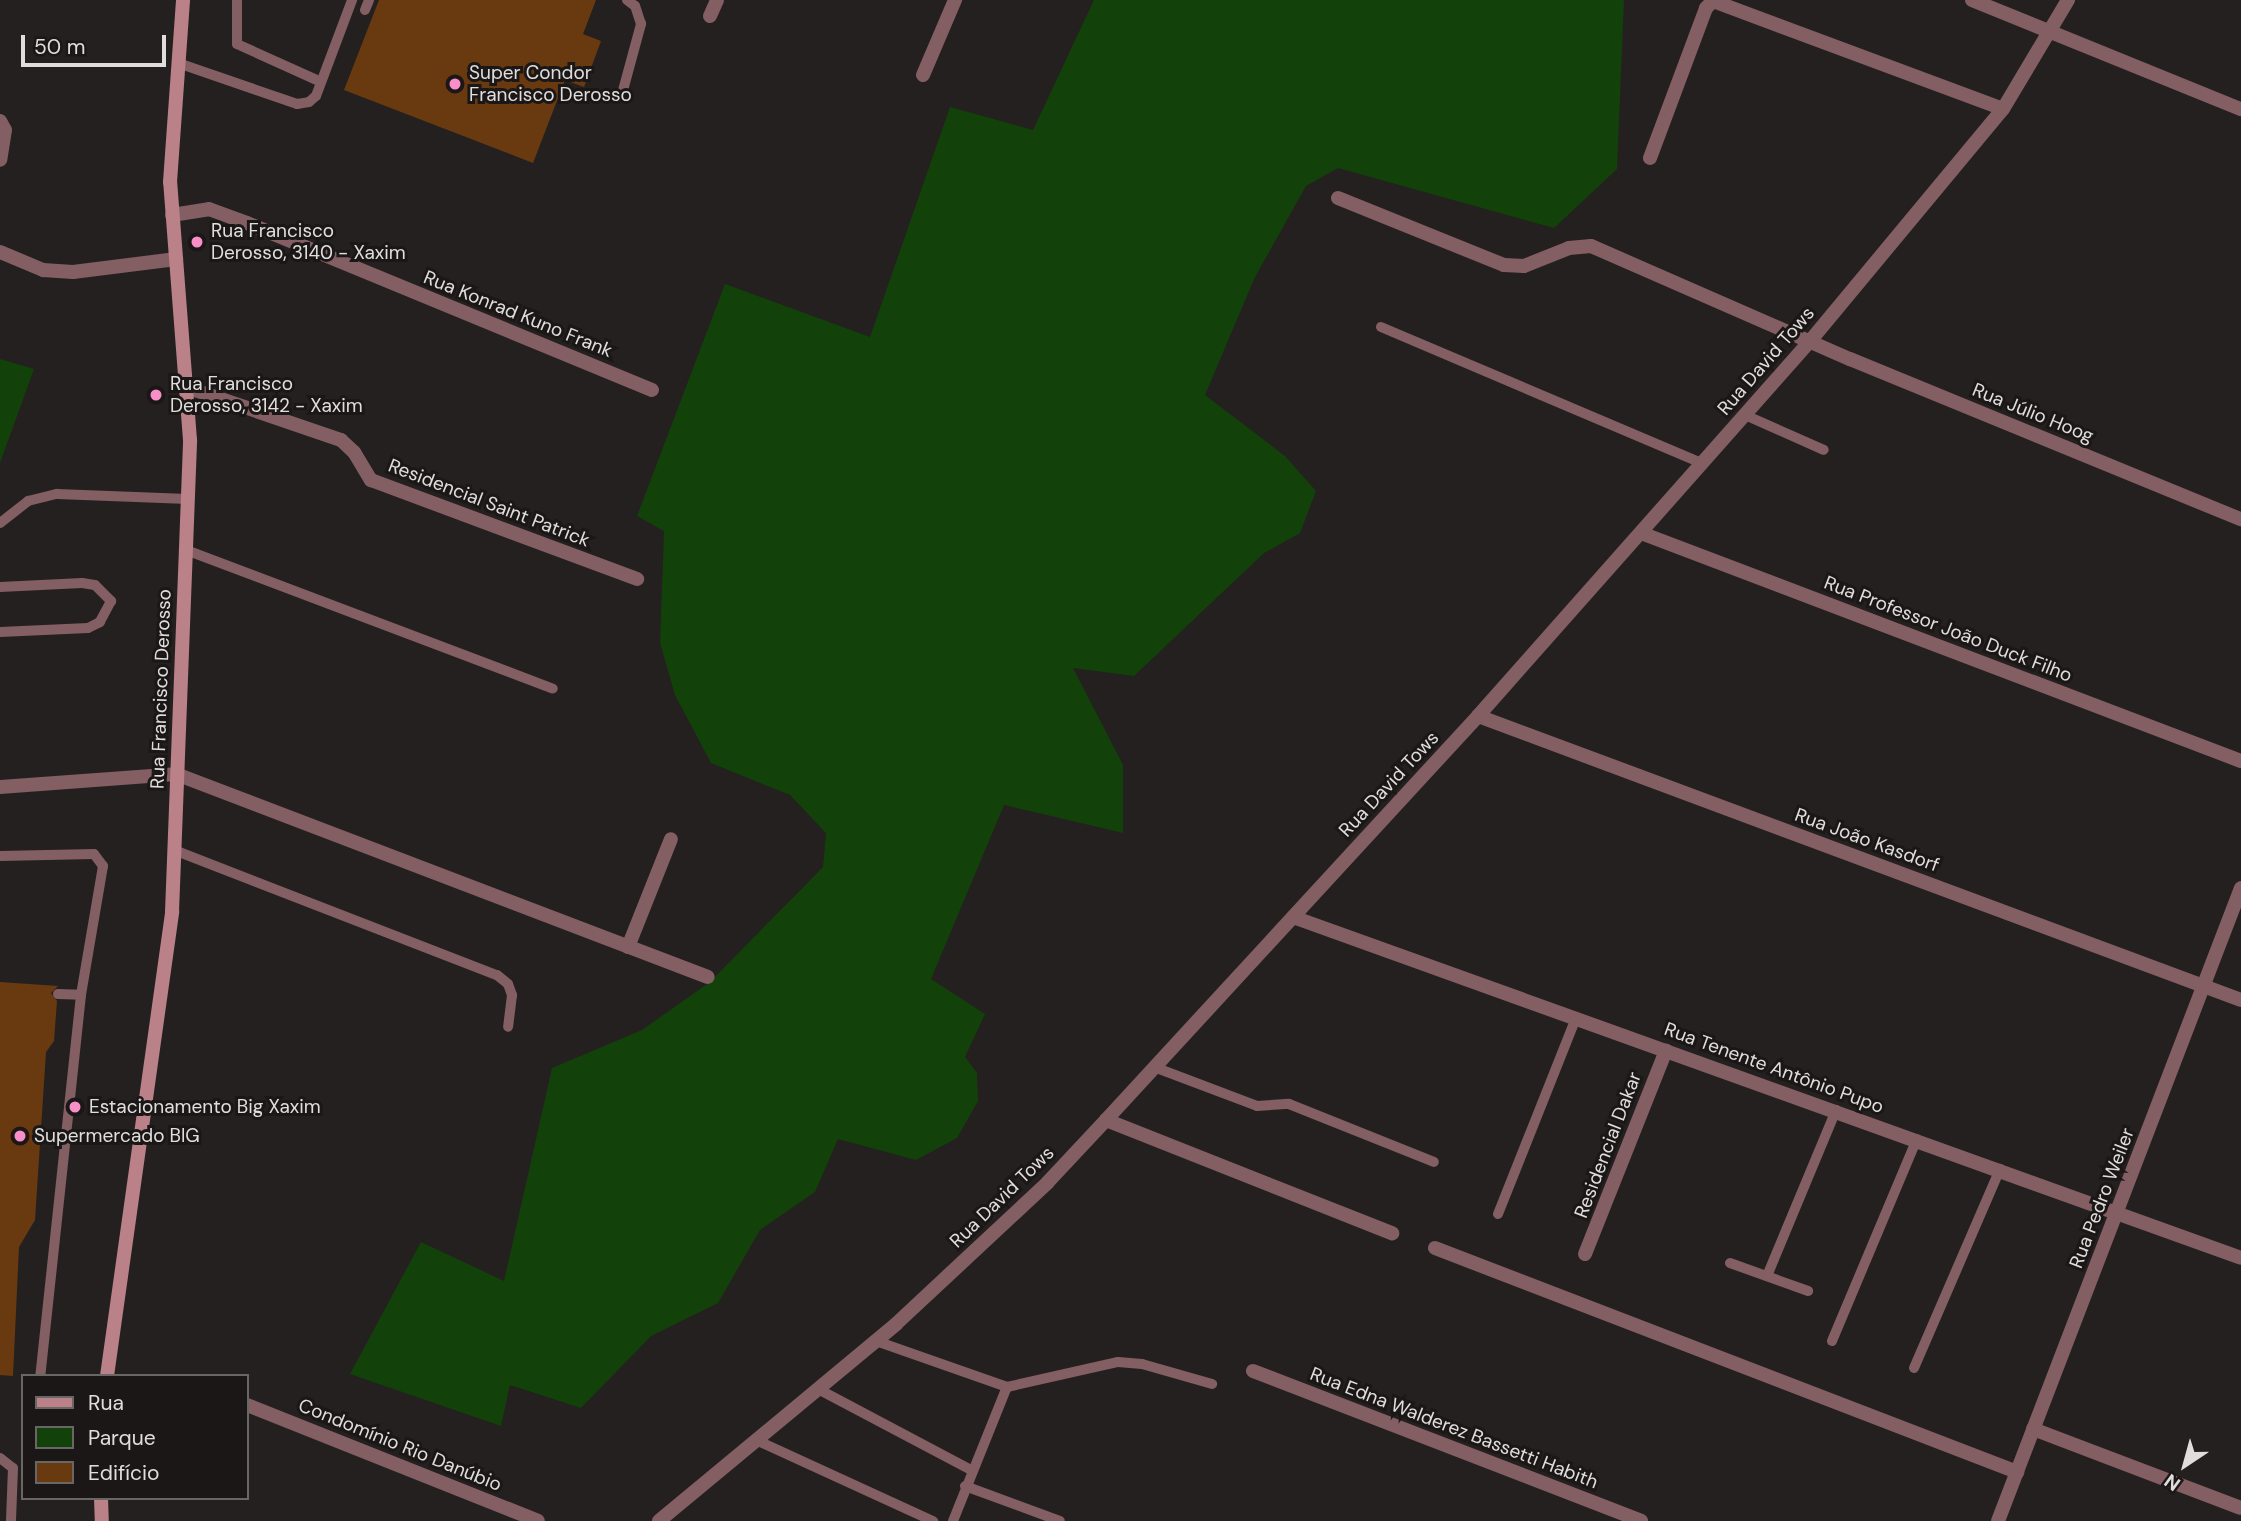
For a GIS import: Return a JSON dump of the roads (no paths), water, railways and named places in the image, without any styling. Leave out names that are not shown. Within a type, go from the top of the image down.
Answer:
[{"type":"main road","name":"Rua Francisco Derosso","points":[[107,1374],[172,912],[188,499],[186,387],[170,182],[183,0]]},
{"type":"main road","points":[[101,1500],[102,1521]]},
{"type":"street","points":[[710,16],[717,0]]},
{"type":"street","points":[[923,75],[954,0]]},
{"type":"street","points":[[1972,0],[2052,30],[2241,109]]},
{"type":"street","name":"Rua David Tows","points":[[659,1521],[876,1341],[1047,1183],[1106,1120],[1479,716],[1811,340],[2003,109],[2068,0]]},
{"type":"street","points":[[1650,158],[1706,8],[1713,1],[2003,109]]},
{"type":"street","points":[[0,121],[5,130],[0,159]]},
{"type":"street","name":"Rua Júlio Hoog","points":[[1338,198],[1504,265],[1524,266],[1569,247],[1591,246],[2241,519]]},
{"type":"street","name":"Rua Konrad Kuno Frank","points":[[172,215],[209,209],[652,390]]},
{"type":"street","points":[[0,252],[43,270],[73,272],[176,259]]},
{"type":"street","name":"Residencial Saint Patrick","points":[[186,387],[341,440],[354,452],[371,480],[636,579]]},
{"type":"street","name":"Rua Professor João Duck Filho","points":[[1641,533],[2241,761]]},
{"type":"street","name":"Rua João Kasdorf","points":[[1479,716],[2241,1000]]},
{"type":"street","points":[[0,787],[176,774],[708,977]]},
{"type":"street","points":[[628,947],[671,839]]},
{"type":"street","name":"Rua Pedro Weiler","points":[[1998,1521],[2241,888]]},
{"type":"street","name":"Rua Tenente Antônio Pupo","points":[[1293,917],[2118,1210],[2241,1258]]},
{"type":"street","name":"Residencial Dakar","points":[[1585,1254],[1665,1050]]},
{"type":"street","points":[[1106,1120],[1392,1233]]},
{"type":"street","points":[[1435,1248],[2017,1472]]},
{"type":"street","name":"Rua Edna Walderez Bassetti Habith","points":[[1253,1371],[1641,1521]]},
{"type":"street","name":"Condomínio Rio Danúbio","points":[[248,1405],[538,1521]]},
{"type":"street","points":[[2034,1429],[2241,1508]]},
{"type":"lane","points":[[237,0],[237,44],[321,82]]},
{"type":"lane","points":[[178,63],[298,104],[316,96],[352,0]]},
{"type":"lane","points":[[622,94],[641,24],[635,6],[627,0]]},
{"type":"lane","points":[[1381,327],[1702,463]]},
{"type":"lane","points":[[1745,415],[1824,450]]},
{"type":"lane","points":[[0,523],[28,501],[57,494],[188,499]]},
{"type":"lane","points":[[186,550],[553,689]]},
{"type":"lane","points":[[0,587],[82,583],[95,585],[111,601],[100,622],[88,628],[0,632]]},
{"type":"lane","points":[[174,850],[497,975],[508,984],[512,995],[508,1027]]},
{"type":"lane","points":[[0,856],[94,854],[102,862],[81,995],[40,1374]]},
{"type":"lane","points":[[58,994],[81,995]]},
{"type":"lane","points":[[1498,1214],[1576,1018]]},
{"type":"lane","points":[[1154,1067],[1257,1106],[1289,1104],[1434,1162]]},
{"type":"lane","points":[[1767,1276],[1836,1110]]},
{"type":"lane","points":[[1832,1341],[1917,1139]]},
{"type":"lane","points":[[1914,1368],[2000,1169]]},
{"type":"lane","points":[[1730,1263],[1808,1291]]},
{"type":"lane","points":[[876,1341],[1007,1387],[1118,1362],[1142,1364],[1212,1384]]},
{"type":"lane","points":[[953,1521],[971,1470],[1007,1387]]},
{"type":"lane","points":[[818,1389],[971,1470]]},
{"type":"lane","points":[[756,1440],[933,1521]]},
{"type":"lane","points":[[0,1458],[13,1468],[11,1521]]},
{"type":"lane","points":[[965,1486],[1060,1521]]},
{"type":"place","name":"Super Condor Francisco Derosso","points":[[455,84]]},
{"type":"place","name":"Rua Francisco Derosso, 3140 - Xaxim","points":[[197,242]]},
{"type":"place","name":"Rua Francisco Derosso, 3142 - Xaxim","points":[[156,395]]},
{"type":"place","name":"Estacionamento Big Xaxim","points":[[75,1107]]},
{"type":"place","name":"Supermercado BIG","points":[[20,1136]]}]
